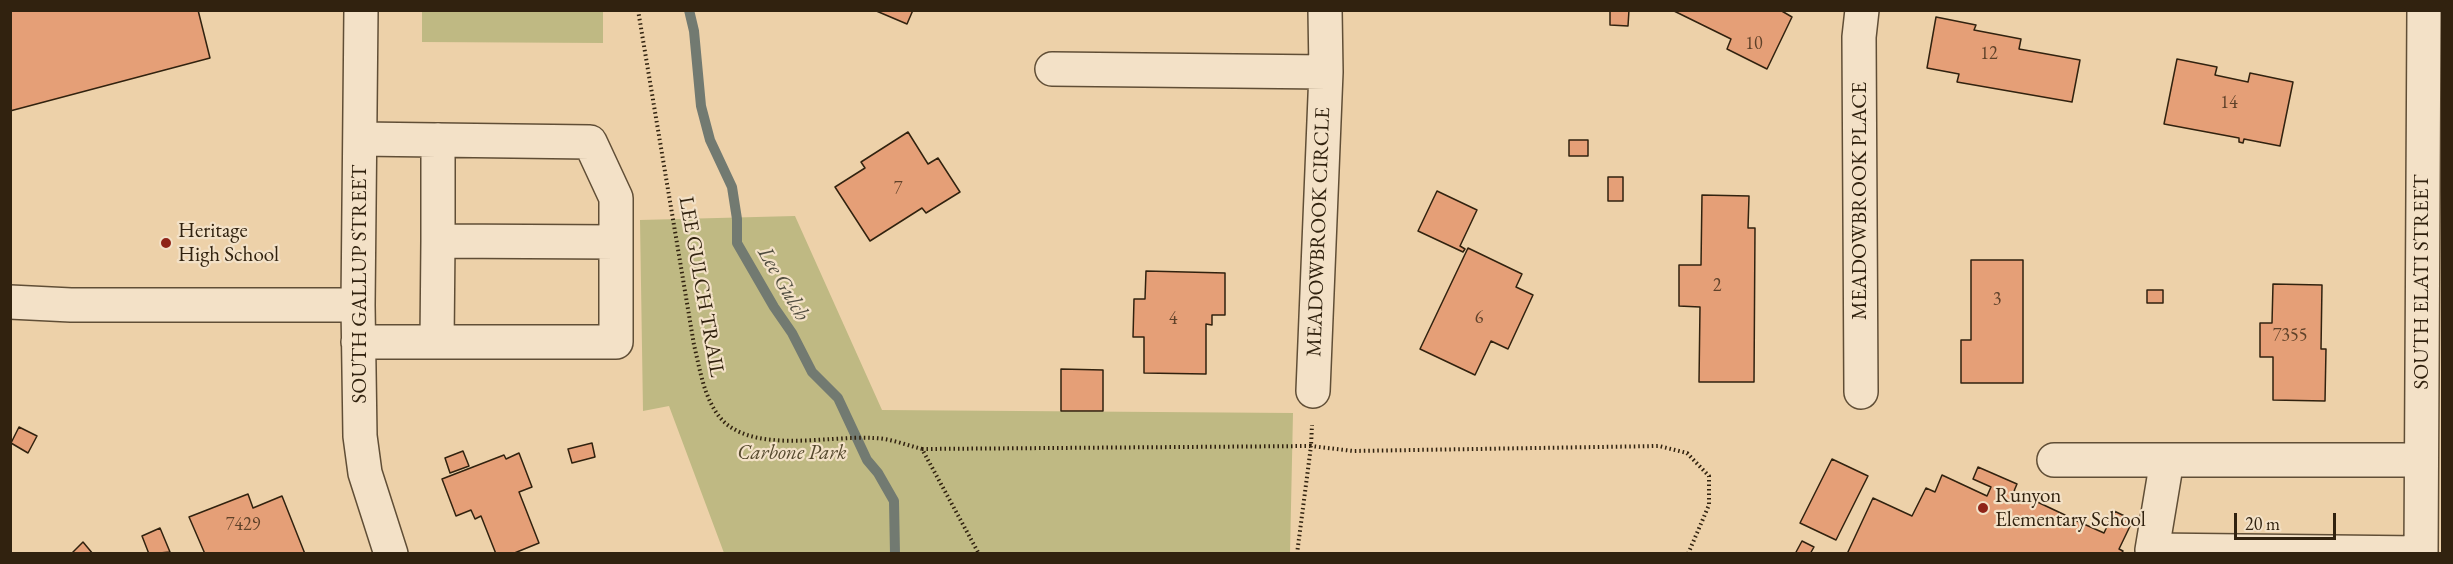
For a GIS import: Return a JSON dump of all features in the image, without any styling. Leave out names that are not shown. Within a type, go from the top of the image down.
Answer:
[{"type":"street","name":"SOUTH GALLUP STREET","points":[[361,10],[358,305],[360,436],[365,473],[391,554]]},
{"type":"street","name":"MEADOWBROOK CIRCLE","points":[[1313,391],[1326,72],[1325,10]]},
{"type":"street","name":"MEADOWBROOK PLACE","points":[[1861,392],[1859,37],[1862,10]]},
{"type":"street","name":"SOUTH ELATI STREET","points":[[2421,553],[2421,460],[2432,408],[2424,10]]},
{"type":"street","points":[[1052,69],[1326,72]]},
{"type":"street","points":[[358,342],[616,342],[616,198],[590,142],[360,139]]},
{"type":"street","points":[[437,342],[438,140]]},
{"type":"street","points":[[438,241],[616,243]]},
{"type":"street","points":[[10,302],[71,305],[358,305]]},
{"type":"street","points":[[2054,460],[2421,460]]},
{"type":"street","points":[[2167,460],[2152,552],[2421,553]]},
{"type":"path","name":"LEE GULCH TRAIL","points":[[638,10],[694,345],[705,391],[719,416],[737,432],[762,439],[874,438],[922,449],[1311,446],[1353,451],[1659,446],[1687,453],[1709,476],[1709,505],[1688,554]]},
{"type":"path","points":[[1297,554],[1311,446],[1313,391]]},
{"type":"path","points":[[922,449],[980,554]]},
{"type":"green space","points":[[422,11],[603,11],[603,43],[422,42]]},
{"type":"green space","name":"Carbone Park","points":[[795,216],[882,410],[1293,413],[1290,553],[724,553],[669,406],[643,411],[640,220]]},
{"type":"building","points":[[10,10],[198,10],[210,58],[10,111]]},
{"type":"building","points":[[874,10],[913,10],[907,24]]},
{"type":"building","points":[[1610,10],[1629,10],[1628,26],[1610,25]]},
{"type":"building","points":[[1672,10],[1780,10],[1792,17],[1767,69],[1727,49],[1731,39]]},
{"type":"building","points":[[1936,17],[1976,25],[1974,30],[2021,39],[2019,49],[2080,60],[2072,102],[1957,82],[1959,74],[1927,68]]},
{"type":"building","points":[[2177,59],[2217,67],[2215,75],[2248,82],[2250,73],[2293,82],[2280,146],[2244,139],[2243,143],[2239,142],[2239,138],[2164,124]]},
{"type":"building","points":[[908,132],[928,164],[938,158],[960,192],[926,213],[922,208],[870,241],[835,187],[865,168],[861,162]]},
{"type":"building","points":[[1569,140],[1588,140],[1588,156],[1569,156]]},
{"type":"building","points":[[1608,177],[1623,177],[1623,201],[1608,201]]},
{"type":"building","points":[[1437,191],[1477,210],[1460,246],[1465,249],[1463,252],[1418,231]]},
{"type":"building","points":[[1702,195],[1749,196],[1748,228],[1755,228],[1754,382],[1699,382],[1700,307],[1679,306],[1679,265],[1701,265]]},
{"type":"building","points":[[1468,248],[1522,274],[1516,287],[1533,295],[1508,349],[1491,341],[1475,375],[1420,349]]},
{"type":"building","points":[[1971,260],[2023,260],[2023,383],[1961,383],[1961,340],[1971,340]]},
{"type":"building","points":[[1146,271],[1225,273],[1225,315],[1212,315],[1212,325],[1206,324],[1206,374],[1144,373],[1144,337],[1133,337],[1134,299],[1145,299]]},
{"type":"building","points":[[2273,284],[2322,285],[2321,349],[2326,349],[2325,401],[2273,400],[2273,357],[2260,357],[2260,323],[2272,323]]},
{"type":"building","points":[[2147,290],[2163,290],[2163,303],[2147,303]]},
{"type":"building","points":[[1061,369],[1103,370],[1103,411],[1061,411]]},
{"type":"building","points":[[19,427],[37,436],[28,453],[11,443]]},
{"type":"building","points":[[592,443],[595,457],[572,463],[568,449]]},
{"type":"building","points":[[463,451],[469,466],[450,473],[445,458]]},
{"type":"building","points":[[519,453],[532,487],[519,492],[539,543],[512,554],[496,554],[481,516],[475,519],[471,510],[456,516],[442,479],[504,455],[506,459]]},
{"type":"building","points":[[1832,459],[1868,476],[1836,540],[1800,523]]},
{"type":"building","name":"Runyon Elementary School","points":[[1978,467],[2017,484],[2014,491],[2065,515],[2061,524],[2064,526],[2068,517],[2104,533],[2114,511],[2133,520],[2119,549],[2123,551],[2121,554],[1847,554],[1873,498],[1912,516],[1926,488],[1935,492],[1942,475],[1987,496],[1991,487],[1973,479]]},
{"type":"building","points":[[248,494],[253,508],[282,496],[305,554],[205,554],[189,517]]},
{"type":"building","points":[[160,528],[170,552],[149,554],[142,536]]},
{"type":"building","points":[[1802,541],[1814,547],[1810,554],[1795,554]]},
{"type":"building","points":[[83,542],[93,554],[71,554]]},
{"type":"waterway","name":"Lee Gulch","points":[[689,10],[694,31],[701,106],[710,140],[732,187],[737,219],[737,243],[774,307],[792,333],[812,372],[838,398],[867,460],[878,473],[894,501],[895,554]]},
{"type":"place","name":"Heritage High School","points":[[166,243]]},
{"type":"place","name":"Runyon Elementary School","points":[[1983,508]]}]
